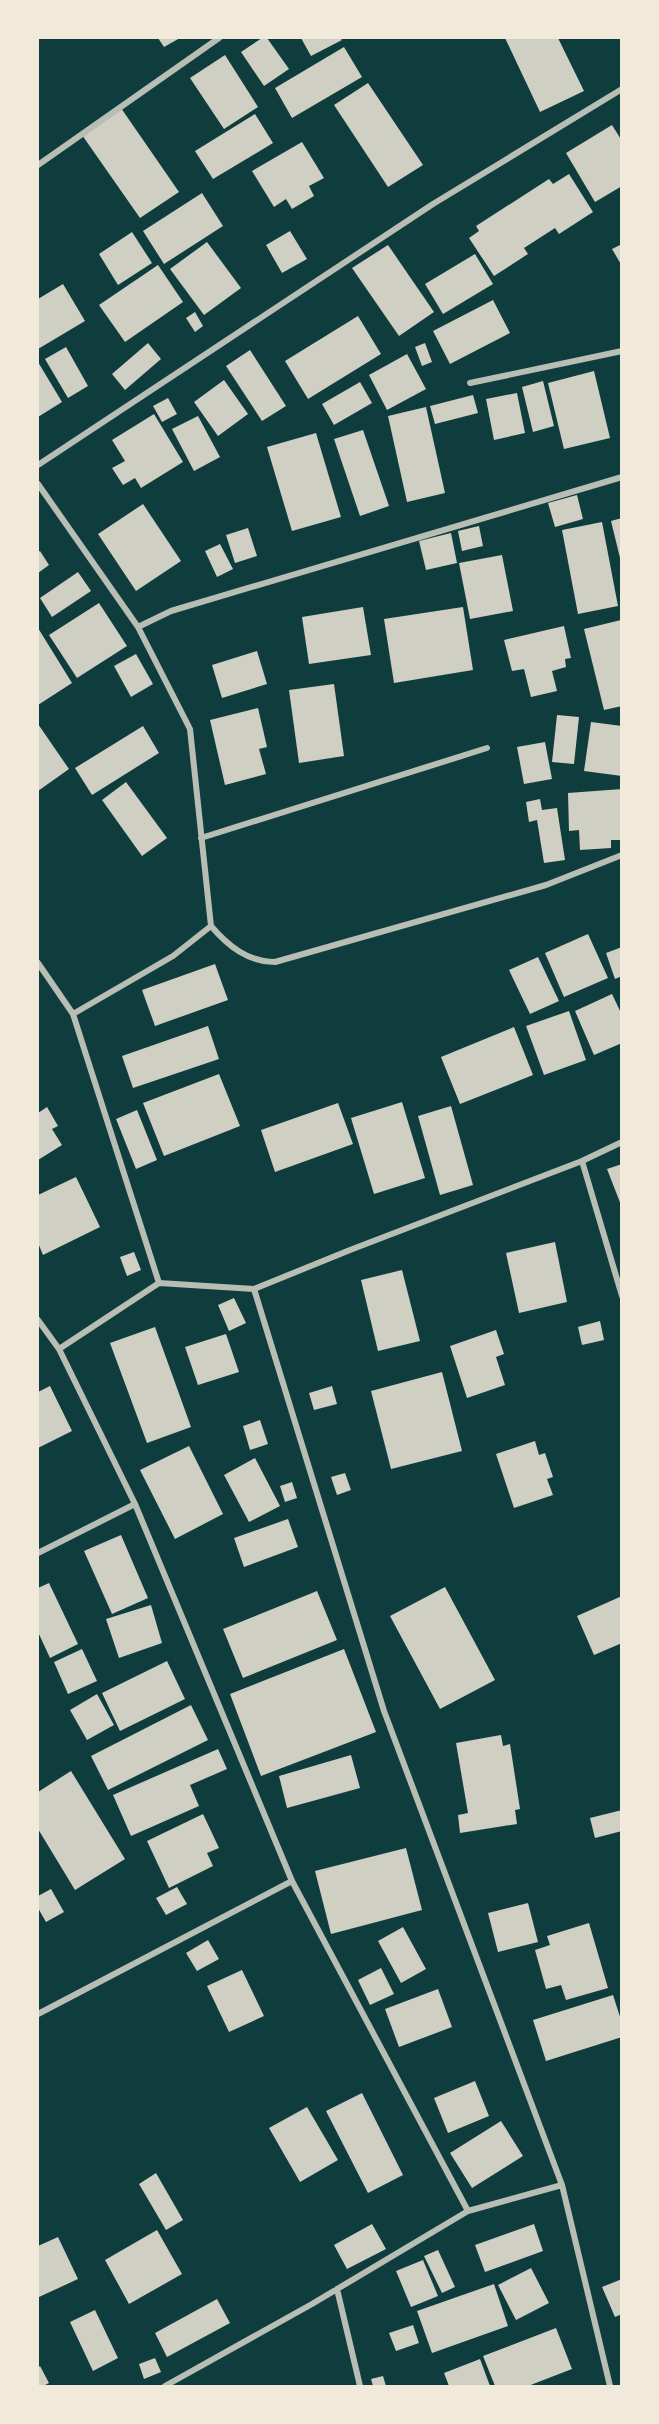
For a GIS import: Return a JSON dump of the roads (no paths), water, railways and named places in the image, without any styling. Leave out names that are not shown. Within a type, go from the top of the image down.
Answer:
[{"type":"street","points":[[38,165],[219,38]]},
{"type":"street","points":[[38,465],[433,204],[621,89]]},
{"type":"street","points":[[470,383],[621,351]]},
{"type":"street","points":[[138,627],[171,611],[621,477]]},
{"type":"street","points":[[38,484],[138,627],[190,729],[211,926],[225,943],[251,958],[275,962],[546,885],[621,855]]},
{"type":"street","points":[[201,838],[487,748]]},
{"type":"street","points":[[73,1014],[173,956],[211,926]]},
{"type":"street","points":[[38,963],[73,1014],[159,1283]]},
{"type":"street","points":[[59,1349],[159,1283],[254,1289],[582,1161],[621,1142]]},
{"type":"street","points":[[582,1161],[621,1296]]},
{"type":"street","points":[[254,1289],[384,1711],[562,2185],[610,2386]]},
{"type":"street","points":[[38,1320],[59,1349],[135,1504],[292,1881],[468,2211]]},
{"type":"street","points":[[38,1553],[135,1504]]},
{"type":"street","points":[[38,2014],[292,1881]]},
{"type":"street","points":[[165,2386],[337,2289],[468,2211],[562,2185]]},
{"type":"street","points":[[337,2289],[360,2386]]}]
